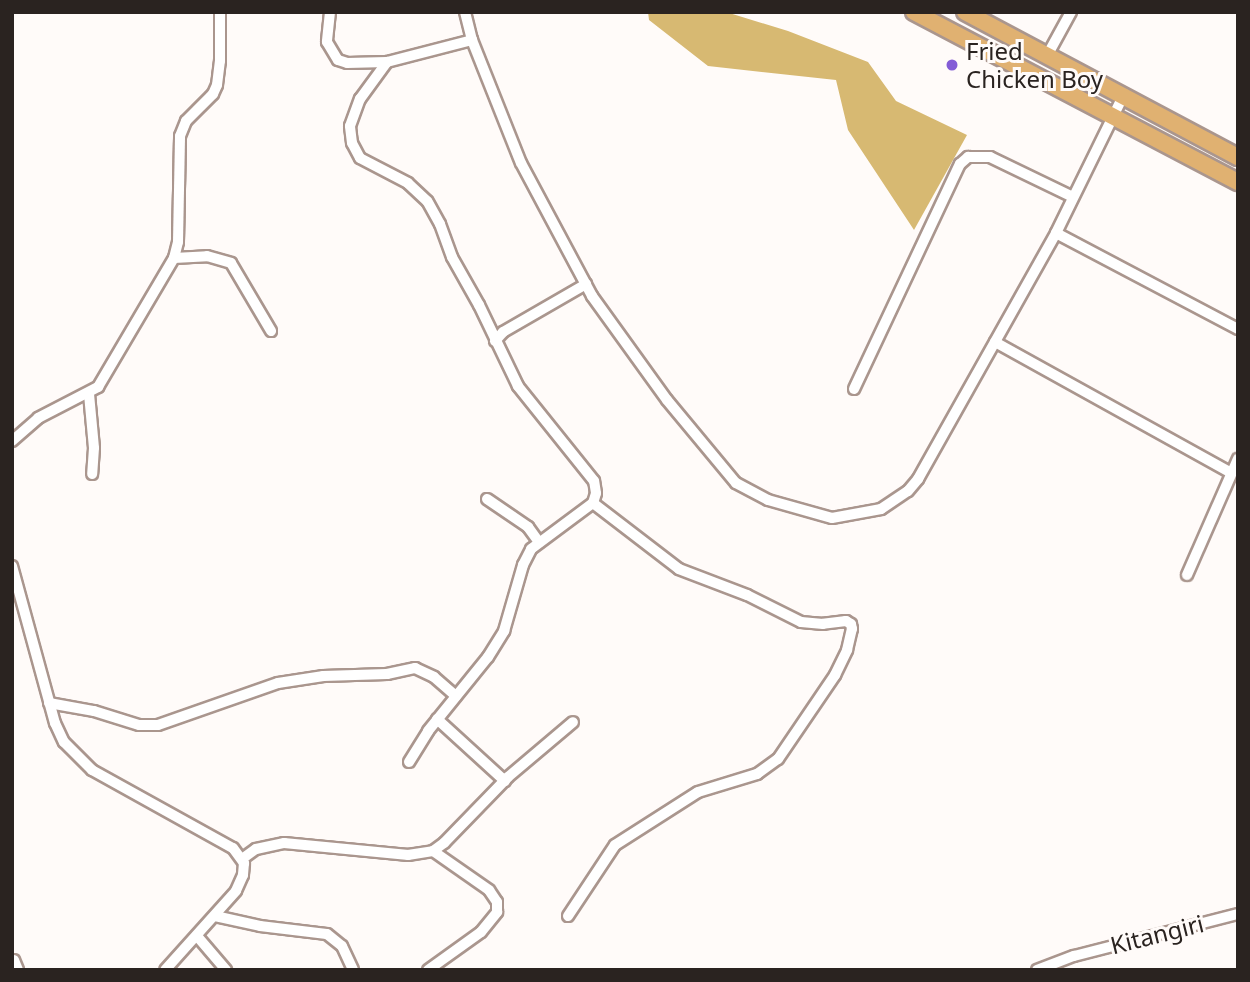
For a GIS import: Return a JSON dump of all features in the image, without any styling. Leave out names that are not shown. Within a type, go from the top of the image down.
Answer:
[{"type":"main road","points":[[914,12],[1238,182]]},
{"type":"main road","points":[[965,12],[1124,94],[1238,157]]},
{"type":"street","points":[[12,441],[38,418],[89,394],[107,375],[131,327],[174,258],[178,242],[180,136],[186,121],[213,94],[217,85],[220,12]]},
{"type":"street","points":[[330,12],[327,42],[338,60],[348,63],[387,61],[472,40]]},
{"type":"street","points":[[465,12],[472,40],[521,163],[586,284],[667,400],[736,483],[768,500],[832,518],[881,509],[908,491],[935,451],[1056,233],[1124,94]]},
{"type":"street","points":[[1048,54],[1071,12]]},
{"type":"street","points":[[387,61],[359,99],[350,126],[352,143],[360,158],[400,178],[427,201],[518,386],[594,481],[596,493],[593,503],[539,542],[523,565],[504,631],[437,719],[409,762]]},
{"type":"street","points":[[854,389],[960,164],[968,157],[990,157],[1073,197]]},
{"type":"street","points":[[1056,233],[1238,329]]},
{"type":"street","points":[[174,258],[207,256],[222,258],[232,263],[271,331]]},
{"type":"street","points":[[495,341],[503,332],[586,284]]},
{"type":"street","points":[[995,342],[1230,472]]},
{"type":"street","points":[[89,394],[94,448],[92,474]]},
{"type":"street","points":[[1187,575],[1238,459]]},
{"type":"street","points":[[487,499],[528,527],[539,542]]},
{"type":"street","points":[[568,916],[615,845],[698,792],[757,774],[778,759],[835,675],[847,650],[852,629],[851,624],[846,621],[823,624],[801,622],[747,595],[679,569],[593,503]]},
{"type":"street","points":[[12,566],[48,703],[64,742],[92,770],[225,843],[242,859],[243,874],[240,883],[215,916],[165,970]]},
{"type":"street","points":[[48,703],[94,711],[139,726],[158,725],[278,683],[323,676],[387,674],[415,668],[433,677],[456,696]]},
{"type":"street","points":[[437,719],[505,781]]},
{"type":"street","points":[[242,859],[256,849],[284,843],[408,855],[433,851],[505,781],[573,722]]},
{"type":"street","points":[[428,970],[481,932],[497,912],[497,902],[489,890],[433,851]]},
{"type":"street","name":"Kitangiri","points":[[1037,970],[1074,956],[1238,914]]},
{"type":"street","points":[[215,916],[260,926],[327,934],[342,946],[353,970]]},
{"type":"street","points":[[197,936],[226,970]]},
{"type":"shaded area","points":[[648,12],[726,12],[788,31],[868,62],[896,101],[967,135],[914,230],[848,130],[836,80],[708,66],[649,20]]},
{"type":"place","name":"Fried Chicken Boy","points":[[952,65]]}]
